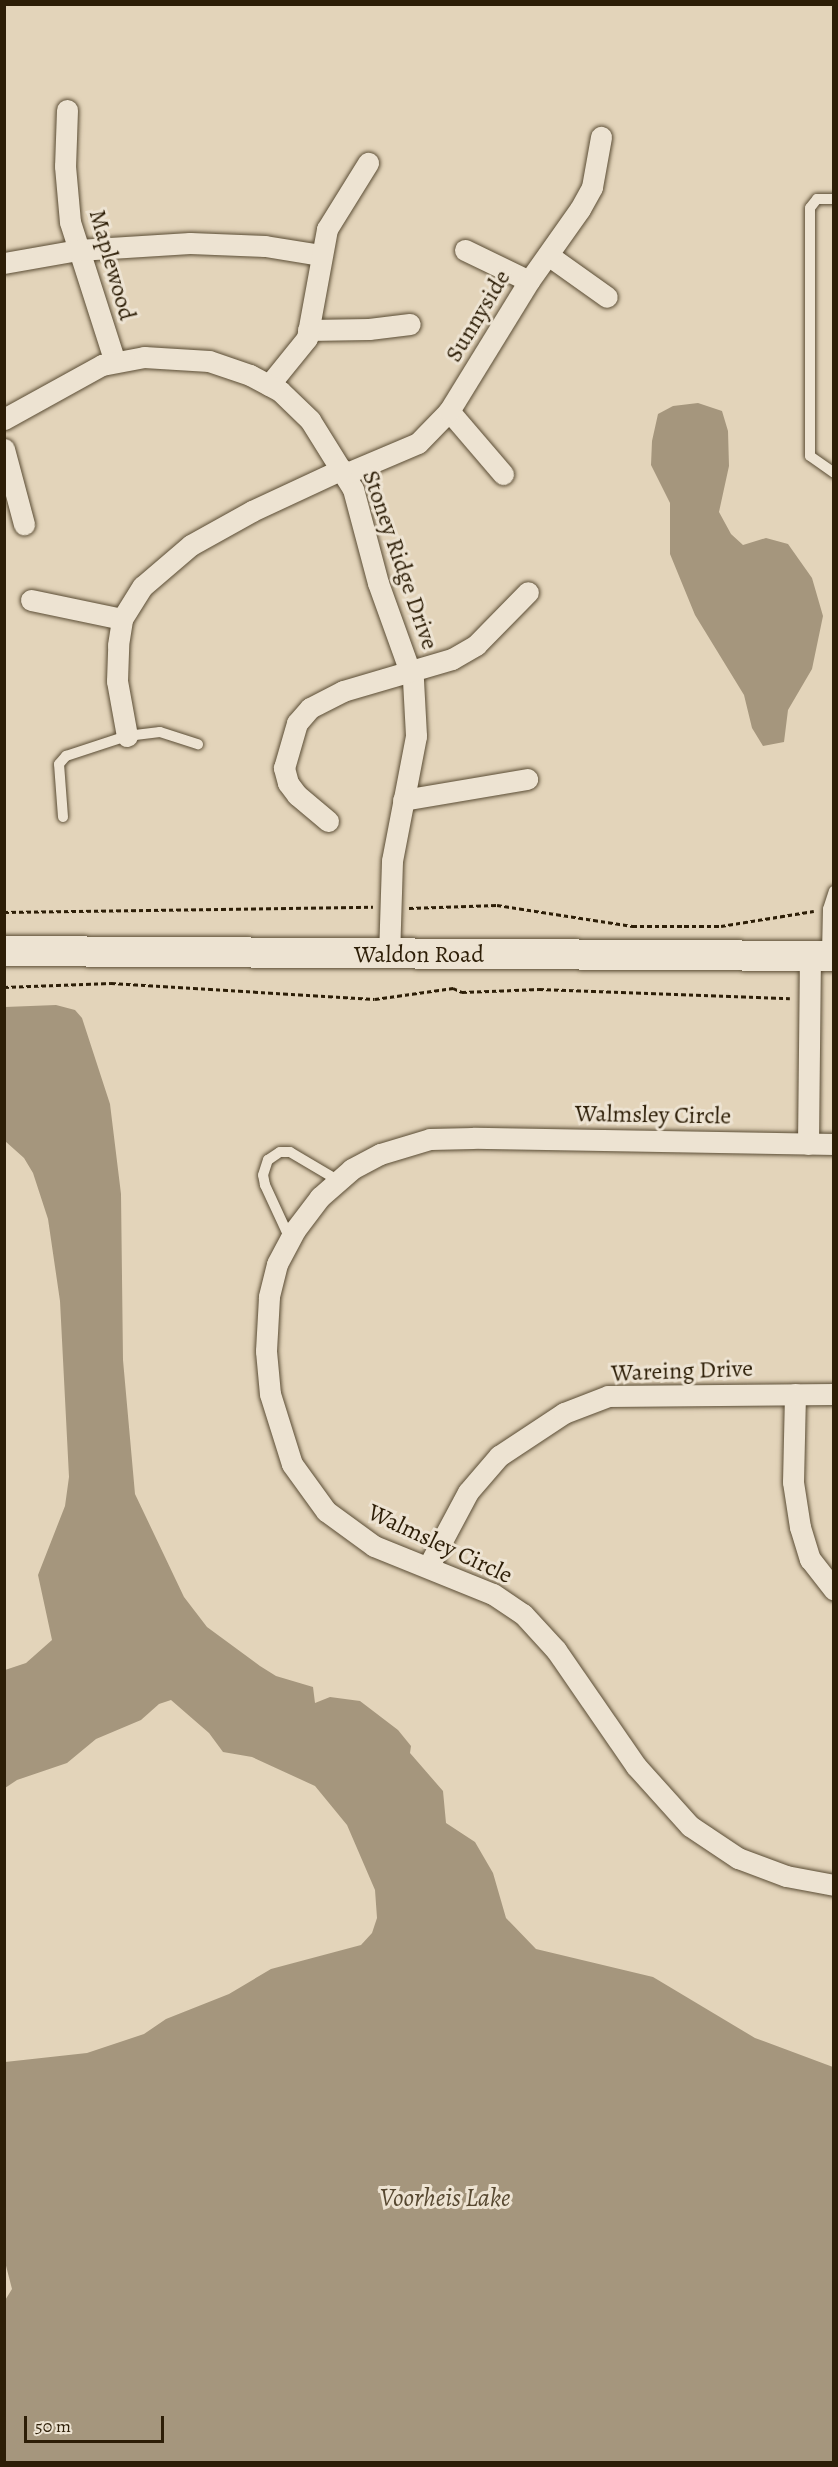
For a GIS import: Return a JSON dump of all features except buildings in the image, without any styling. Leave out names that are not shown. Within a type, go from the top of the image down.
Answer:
[{"type":"street","name":"Maplewood","points":[[67,110],[66,177],[70,222],[115,362]]},
{"type":"street","name":"Sunnyside","points":[[122,619],[143,586],[192,545],[252,511],[344,471],[418,443],[450,411],[529,281],[592,187],[601,137]]},
{"type":"street","points":[[269,385],[307,338],[327,229],[368,164]]},
{"type":"street","points":[[4,263],[78,250],[190,243],[265,246],[321,255]]},
{"type":"street","points":[[465,250],[529,281]]},
{"type":"street","points":[[548,255],[607,297]]},
{"type":"street","points":[[309,330],[369,329],[410,324]]},
{"type":"street","name":"Stoney Ridge Drive","points":[[4,419],[102,365],[144,357],[209,361],[269,385],[310,420],[344,471],[411,673],[416,736],[392,861],[389,955]]},
{"type":"street","points":[[450,411],[503,474]]},
{"type":"street","points":[[4,449],[24,524]]},
{"type":"street","points":[[328,821],[297,795],[288,783],[284,768],[297,723],[310,708],[342,692],[452,659],[476,645],[528,592]]},
{"type":"street","points":[[31,600],[122,619],[117,681],[127,736]]},
{"type":"street","points":[[403,800],[527,779]]},
{"type":"street","name":"Waldon Road","points":[[4,951],[823,956]]},
{"type":"street","points":[[808,1144],[809,998],[823,956]]},
{"type":"street","name":"Walmsley Circle","points":[[834,1144],[430,1140],[380,1154],[339,1181],[320,1197],[290,1239],[278,1263],[269,1297],[266,1352],[270,1395],[292,1464],[326,1511],[355,1534],[493,1594],[523,1614],[556,1650],[636,1766],[690,1826],[738,1858],[786,1876],[834,1885]]},
{"type":"street","points":[[795,1394],[793,1482],[800,1527],[810,1559],[834,1590]]},
{"type":"street","name":"Wareing Drive","points":[[429,1567],[468,1492],[500,1456],[524,1436],[564,1413],[608,1396],[834,1394]]},
{"type":"lane","points":[[834,199],[817,199],[810,208],[810,456],[834,473]]},
{"type":"lane","points":[[63,817],[61,759],[127,736],[170,733],[198,744]]},
{"type":"lane","points":[[823,956],[828,909],[834,891]]},
{"type":"lane","points":[[290,1239],[263,1175],[268,1160],[280,1152],[290,1152],[339,1181]]},
{"type":"path","points":[[4,987],[111,983],[375,999],[453,988],[462,992],[538,989],[809,998]]},
{"type":"water","points":[[698,403],[722,411],[728,431],[729,466],[719,512],[731,534],[743,545],[766,538],[788,544],[812,578],[823,616],[812,669],[788,710],[784,742],[763,746],[752,728],[744,695],[695,615],[670,554],[670,503],[651,465],[652,441],[658,414],[673,406]]},
{"type":"water","name":"Voorheis Lake","points":[[56,1005],[75,1010],[82,1018],[110,1104],[121,1194],[123,1360],[135,1494],[184,1597],[207,1627],[260,1666],[276,1676],[313,1687],[315,1703],[330,1697],[360,1701],[398,1730],[411,1746],[410,1753],[443,1791],[446,1823],[475,1842],[493,1873],[506,1918],[536,1949],[653,1977],[755,2038],[833,2067],[833,2462],[5,2462],[4,2302],[12,2289],[4,2258],[5,2062],[87,2053],[144,2034],[166,2019],[229,1994],[271,1969],[361,1945],[372,1933],[377,1918],[375,1890],[347,1825],[315,1786],[252,1757],[223,1752],[209,1733],[171,1700],[159,1704],[141,1720],[96,1739],[67,1763],[17,1780],[5,1788],[5,1670],[26,1663],[52,1640],[38,1575],[65,1506],[69,1477],[60,1301],[48,1219],[33,1173],[24,1158],[5,1141],[5,1007]]}]
